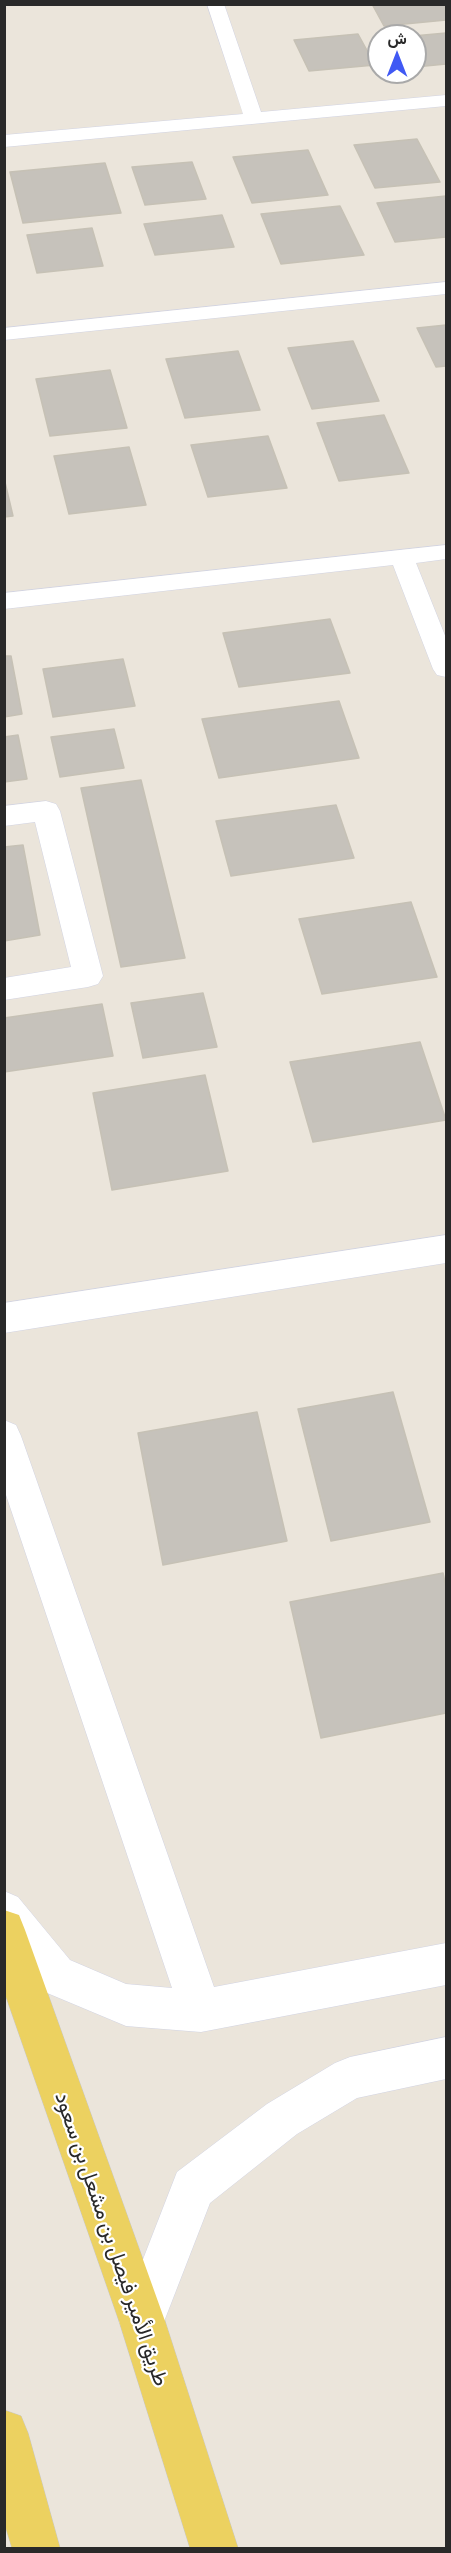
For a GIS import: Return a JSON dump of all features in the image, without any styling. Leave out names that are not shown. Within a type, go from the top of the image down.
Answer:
[{"type":"main road","name":"طريق الأمير فيصل بن مشعل بن سعود","points":[[4,1930],[142,2321],[214,2548]]},
{"type":"main road","points":[[4,2433],[36,2548]]},
{"type":"street","points":[[215,4],[254,118]]},
{"type":"street","points":[[4,141],[447,101]]},
{"type":"street","points":[[4,334],[447,288]]},
{"type":"street","points":[[4,601],[447,552]]},
{"type":"street","points":[[402,557],[447,669]]},
{"type":"street","points":[[4,816],[46,811],[88,976],[4,989]]},
{"type":"street","points":[[4,1318],[447,1249]]},
{"type":"street","points":[[4,1436],[201,2011]]},
{"type":"street","points":[[4,1911],[55,1975],[126,2005],[201,2011],[447,1964]]},
{"type":"street","points":[[142,2321],[193,2188],[282,2119],[350,2078],[447,2058]]},
{"type":"building","points":[[372,4],[445,4],[446,20],[383,24]]},
{"type":"building","points":[[446,33],[446,64],[427,66],[427,35]]},
{"type":"building","points":[[358,34],[367,50],[367,66],[309,71],[294,40]]},
{"type":"building","points":[[417,139],[440,182],[375,188],[354,145]]},
{"type":"building","points":[[308,150],[328,195],[252,203],[233,157]]},
{"type":"building","points":[[192,162],[206,199],[145,205],[132,167]]},
{"type":"building","points":[[105,163],[121,213],[23,223],[10,172]]},
{"type":"building","points":[[446,196],[446,237],[395,242],[377,203]]},
{"type":"building","points":[[340,206],[364,255],[281,264],[261,214]]},
{"type":"building","points":[[222,215],[234,247],[155,255],[144,224]]},
{"type":"building","points":[[92,228],[103,266],[37,273],[27,235]]},
{"type":"building","points":[[446,325],[446,366],[436,367],[417,328]]},
{"type":"building","points":[[353,341],[379,401],[312,409],[288,348]]},
{"type":"building","points":[[238,351],[260,410],[185,418],[166,359]]},
{"type":"building","points":[[110,370],[127,428],[50,436],[36,379]]},
{"type":"building","points":[[384,415],[409,473],[339,481],[317,423]]},
{"type":"building","points":[[268,436],[287,488],[208,497],[191,445]]},
{"type":"building","points":[[129,447],[146,505],[69,514],[54,456]]},
{"type":"building","points":[[4,478],[13,516],[4,517]]},
{"type":"building","points":[[330,619],[350,673],[239,687],[223,633]]},
{"type":"building","points":[[4,656],[11,656],[22,714],[4,717]]},
{"type":"building","points":[[123,659],[135,706],[53,717],[43,669]]},
{"type":"building","points":[[339,701],[359,758],[219,778],[202,719]]},
{"type":"building","points":[[114,729],[124,768],[60,777],[51,737]]},
{"type":"building","points":[[18,735],[27,779],[4,782],[4,737]]},
{"type":"building","points":[[141,780],[185,958],[121,967],[81,788]]},
{"type":"building","points":[[336,805],[354,858],[231,876],[216,821]]},
{"type":"building","points":[[23,845],[40,935],[4,941],[4,847]]},
{"type":"building","points":[[411,902],[437,977],[322,994],[299,919]]},
{"type":"building","points":[[203,993],[217,1047],[143,1058],[131,1003]]},
{"type":"building","points":[[102,1004],[113,1056],[4,1072],[4,1018]]},
{"type":"building","points":[[420,1042],[446,1120],[313,1142],[290,1062]]},
{"type":"building","points":[[205,1075],[228,1171],[112,1190],[93,1093]]},
{"type":"building","points":[[393,1392],[430,1522],[331,1541],[298,1409]]},
{"type":"building","points":[[257,1412],[287,1541],[163,1565],[138,1433]]},
{"type":"building","points":[[443,1573],[446,1587],[446,1713],[321,1738],[290,1602]]}]
